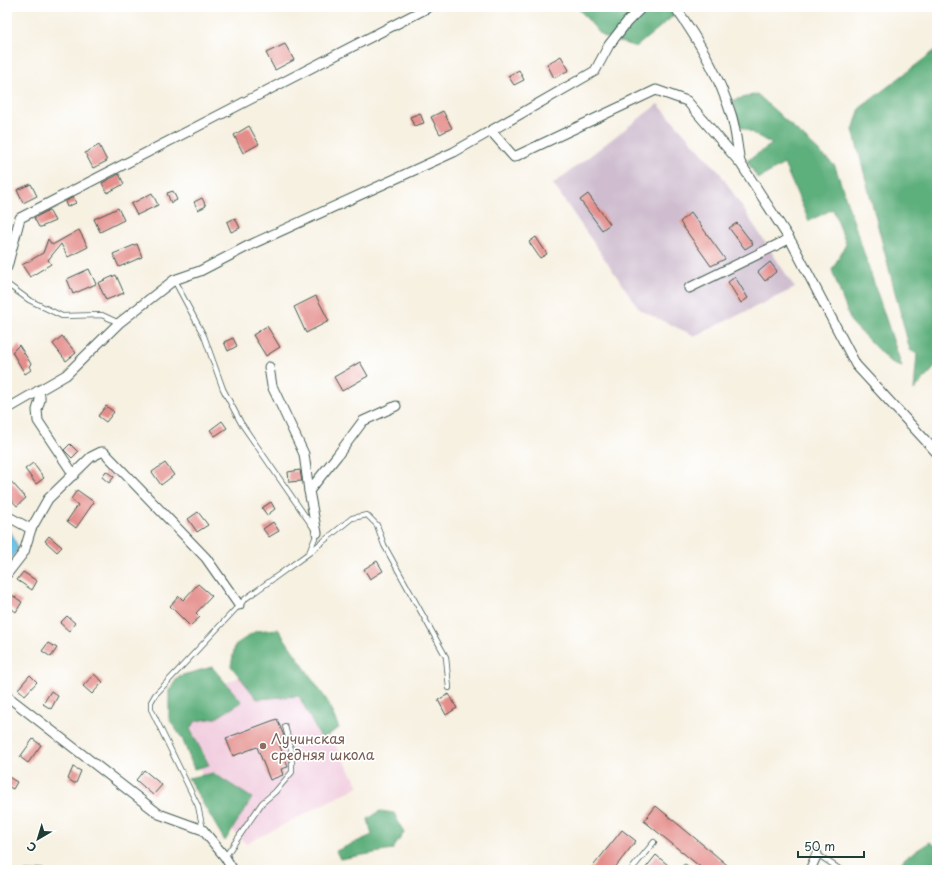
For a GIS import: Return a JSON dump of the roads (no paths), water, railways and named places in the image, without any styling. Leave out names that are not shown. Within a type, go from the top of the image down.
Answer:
[{"type":"street","points":[[7,268],[20,218],[429,7]]},
{"type":"street","points":[[7,409],[66,375],[119,323],[174,280],[200,271],[250,245],[454,152],[595,71],[608,45],[642,7]]},
{"type":"street","points":[[675,7],[688,26],[715,75],[732,114],[741,164]]},
{"type":"street","points":[[492,131],[514,157],[656,90],[687,101],[741,164],[789,240],[856,365],[937,453]]},
{"type":"street","points":[[689,288],[789,240]]},
{"type":"street","points":[[269,367],[272,386],[304,454],[317,533]]},
{"type":"street","points":[[38,391],[40,400],[37,410],[38,422],[74,475]]},
{"type":"street","points":[[309,491],[363,421],[396,406]]},
{"type":"street","points":[[7,574],[24,552],[30,529],[48,499],[91,457],[101,452],[107,454],[206,558],[239,605]]},
{"type":"street","points":[[7,516],[30,529]]},
{"type":"street","points":[[7,696],[159,814],[204,830],[233,870]]},
{"type":"street","points":[[810,870],[817,854]]},
{"type":"lane","points":[[174,280],[204,336],[223,389],[241,423],[317,533],[309,553]]},
{"type":"lane","points":[[7,284],[29,300],[62,316],[102,315],[119,323]]},
{"type":"lane","points":[[204,830],[198,806],[151,709],[150,702],[239,605],[309,553],[352,518],[367,515],[377,526],[384,545],[446,657],[449,688]]},
{"type":"lane","points":[[225,857],[262,803],[275,792],[292,772],[292,753],[285,726]]},
{"type":"lane","points":[[631,870],[654,842]]},
{"type":"lane","points":[[817,854],[841,870]]},
{"type":"lane","points":[[7,868],[40,870]]},
{"type":"water","points":[[7,532],[11,532],[18,548],[7,564]]},
{"type":"place","name":"Лучинская средняя школа","points":[[263,746]]}]
